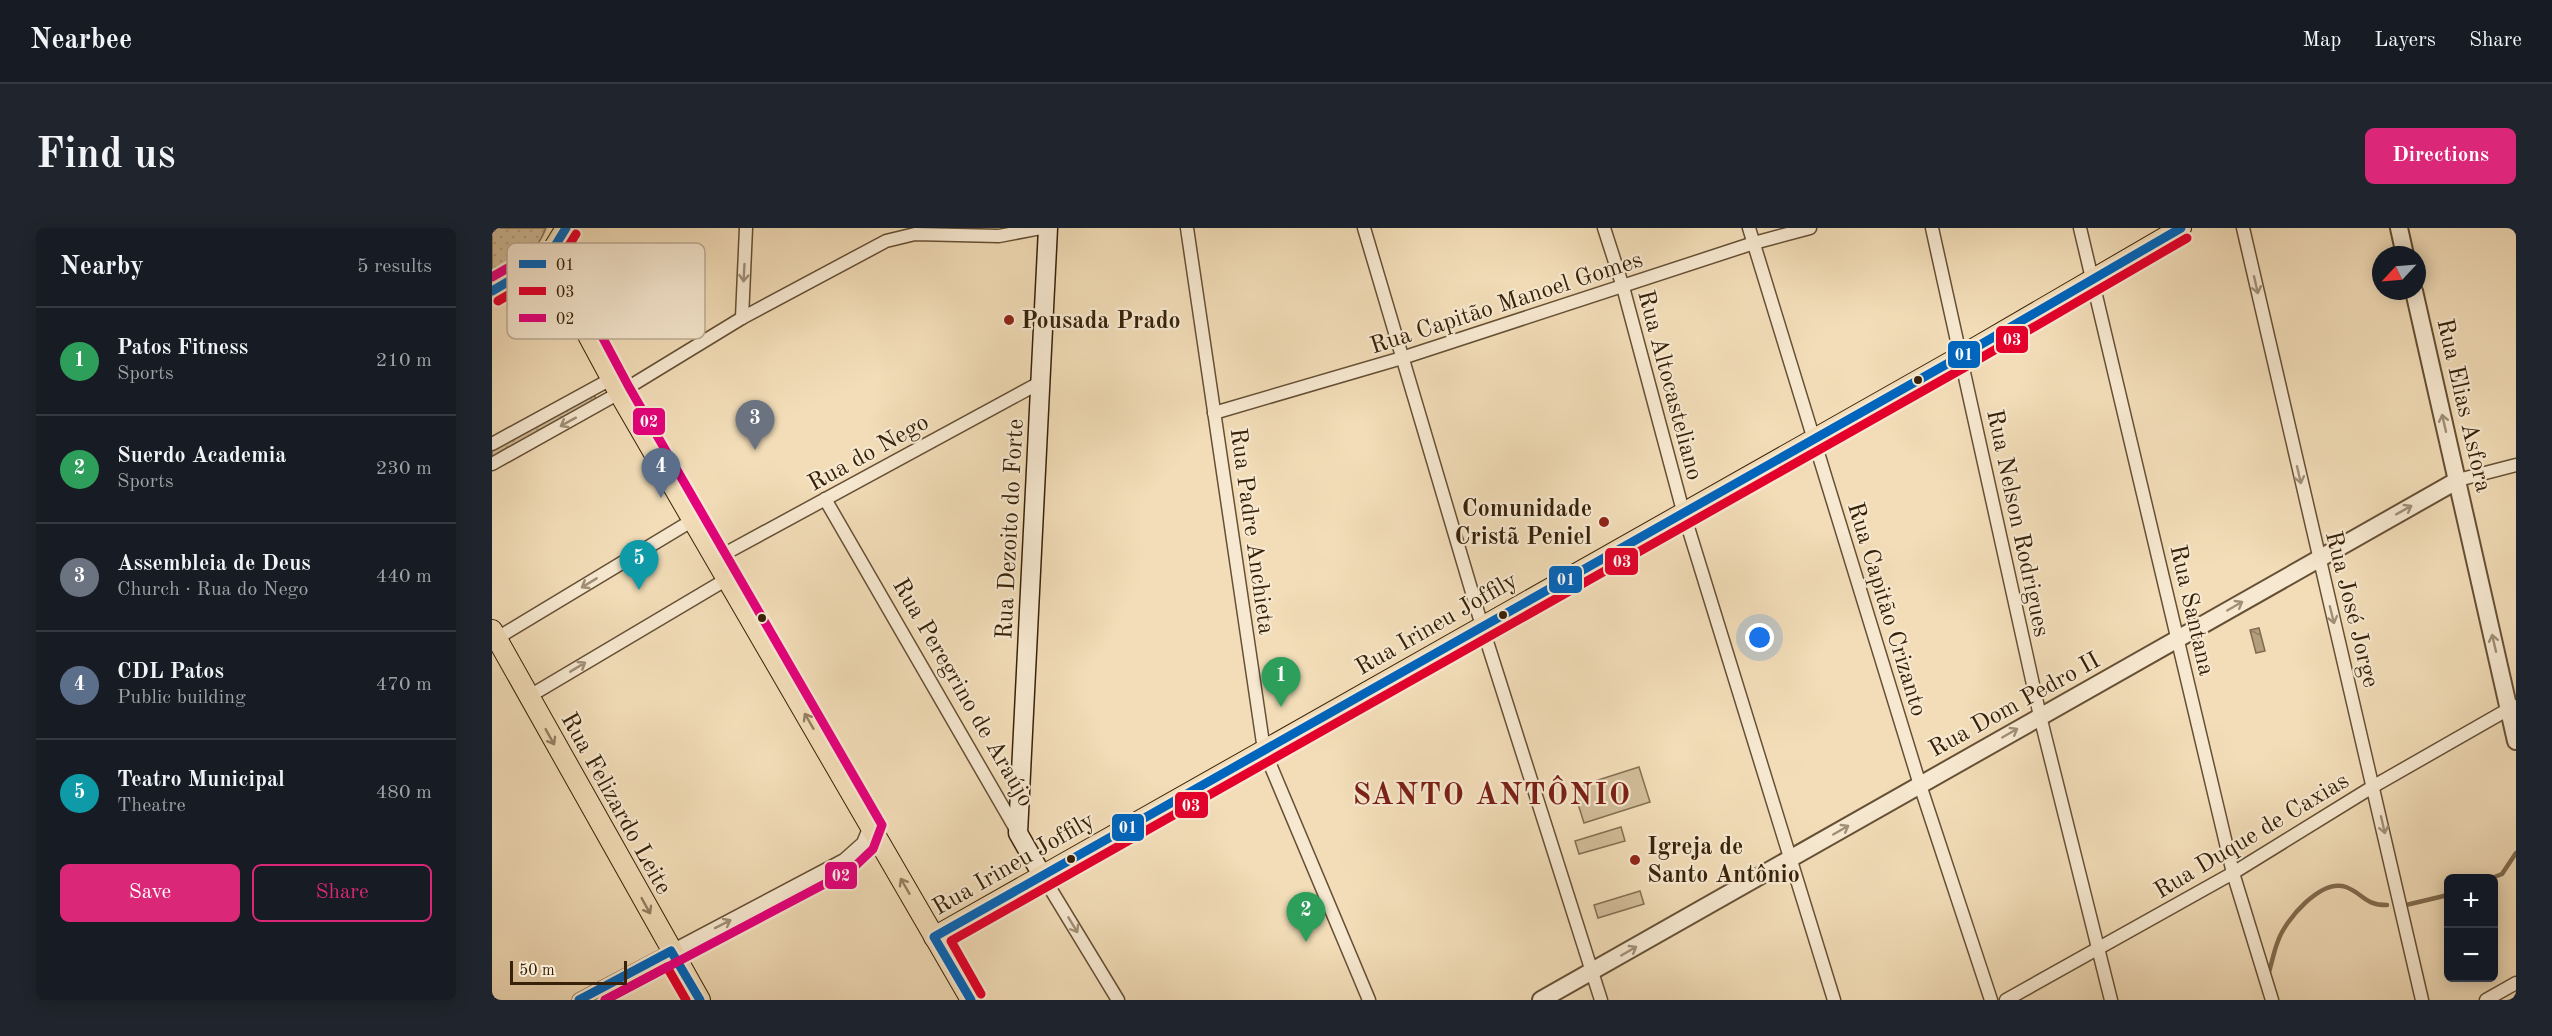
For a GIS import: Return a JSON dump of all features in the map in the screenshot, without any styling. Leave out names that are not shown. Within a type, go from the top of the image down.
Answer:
[{"type":"main road","points":[[557,243],[566,228]]},
{"type":"main road","name":"Rua Dezoito do Forte","points":[[1018,833],[1048,228]]},
{"type":"main road","name":"Rua Irineu Joffily","points":[[934,937],[1960,356],[2181,228]]},
{"type":"main road","points":[[492,291],[507,282]]},
{"type":"main road","points":[[590,339],[971,1000]]},
{"type":"main road","name":"Rua Felizardo Leite","points":[[494,638],[700,1000]]},
{"type":"main road","name":"Rua Peregrino de Araújo","points":[[1018,833],[1042,875]]},
{"type":"street","points":[[742,318],[746,228]]},
{"type":"street","points":[[705,338],[876,246],[915,231],[999,236],[1041,228]]},
{"type":"street","name":"Rua Padre Anchieta","points":[[1187,228],[1264,750],[1369,1000]]},
{"type":"street","points":[[1364,228],[1482,626],[1601,1000]]},
{"type":"street","name":"Rua Altocasteliano","points":[[1604,228],[1623,287],[1683,511],[1834,1000]]},
{"type":"street","name":"Rua Capitão Crizanto","points":[[1749,228],[1920,785],[1991,1000]]},
{"type":"street","name":"Rua Capitão Manoel Gomes","points":[[1214,413],[1402,358],[1754,243],[1810,228]]},
{"type":"street","name":"Rua Nelson Rodrigues","points":[[1932,228],[2040,716],[2111,1000]]},
{"type":"street","name":"Rua Santana","points":[[2080,228],[2233,873],[2272,1000]]},
{"type":"street","name":"Rua José Jorge","points":[[2243,228],[2422,1000]]},
{"type":"street","points":[[2399,228],[2403,246]]},
{"type":"street","name":"Rua Elias Asfora","points":[[2416,300],[2512,707],[2516,741]]},
{"type":"street","points":[[492,444],[615,386],[703,339]]},
{"type":"street","name":"Rua do Nego","points":[[715,559],[1041,382]]},
{"type":"street","points":[[492,464],[615,386]]},
{"type":"street","name":"Rua Dom Pedro II","points":[[1541,1000],[2458,480],[2516,465]]},
{"type":"street","name":"Rua Peregrino de Araújo","points":[[825,499],[1018,833]]},
{"type":"street","points":[[494,638],[693,520]]},
{"type":"street","points":[[528,697],[727,579]]},
{"type":"street","name":"Rua Duque de Caxias","points":[[2006,1000],[2233,873],[2374,786],[2512,707]]},
{"type":"street","points":[[579,1000],[844,860],[863,843],[870,826]]},
{"type":"street","name":"Rua Peregrino de Araújo","points":[[1042,875],[1118,1000]]},
{"type":"street","points":[[2486,1000],[2516,983]]},
{"type":"shaded area","points":[[492,228],[546,228],[538,243],[507,243],[507,269],[492,278]]},
{"type":"shaded area","points":[[593,392],[597,402],[492,461],[492,447]]},
{"type":"shaded area","points":[[1639,767],[1650,802],[1584,823],[1573,788]]},
{"type":"shaded area","points":[[1621,827],[1625,841],[1579,854],[1575,841]]},
{"type":"shaded area","points":[[1640,891],[1644,904],[1598,918],[1594,905]]},
{"type":"water","points":[[2259,628],[2265,651],[2256,653],[2250,630]]},
{"type":"waterway","points":[[2498,876],[2502,874],[2516,853]]},
{"type":"waterway","points":[[2269,972],[2282,932],[2296,912],[2315,895],[2336,886],[2346,887],[2373,903],[2387,905]]},
{"type":"waterway","points":[[2406,905],[2444,896]]},
{"type":"transit line","name":"01","points":[[557,243],[566,228]]},
{"type":"transit line","name":"01","points":[[971,1000],[934,937],[1961,356],[2181,228]]},
{"type":"transit line","name":"03","points":[[570,243],[576,234]]},
{"type":"transit line","name":"03","points":[[981,994],[951,941],[1967,366],[2187,238]]},
{"type":"transit line","name":"02","points":[[492,277],[507,268]]},
{"type":"transit line","name":"01","points":[[492,291],[507,282]]},
{"type":"transit line","name":"03","points":[[498,301],[507,296]]},
{"type":"transit line","name":"02","points":[[603,339],[882,825],[873,849],[851,870],[605,1000]]},
{"type":"transit line","name":"01","points":[[579,1000],[671,951],[700,1000]]},
{"type":"transit line","name":"03","points":[[605,1000],[667,967],[686,1000]]},
{"type":"place","name":"Pousada Prado","points":[[1009,320]]},
{"type":"place","name":"Assembleia de Deus","points":[[755,450]]},
{"type":"place","name":"CDL Patos","points":[[661,498]]},
{"type":"place","name":"Comunidade Cristã Peniel","points":[[1604,522]]},
{"type":"place","name":"Teatro Municipal","points":[[639,590]]},
{"type":"place","name":"Patos Fitness","points":[[1281,707]]},
{"type":"place","name":"Igreja de Santo Antônio","points":[[1635,860]]},
{"type":"place","name":"Suerdo Academia","points":[[1306,942]]},
{"type":"district","name":"SANTO ANTÔNIO","points":[[1492,794]]}]
